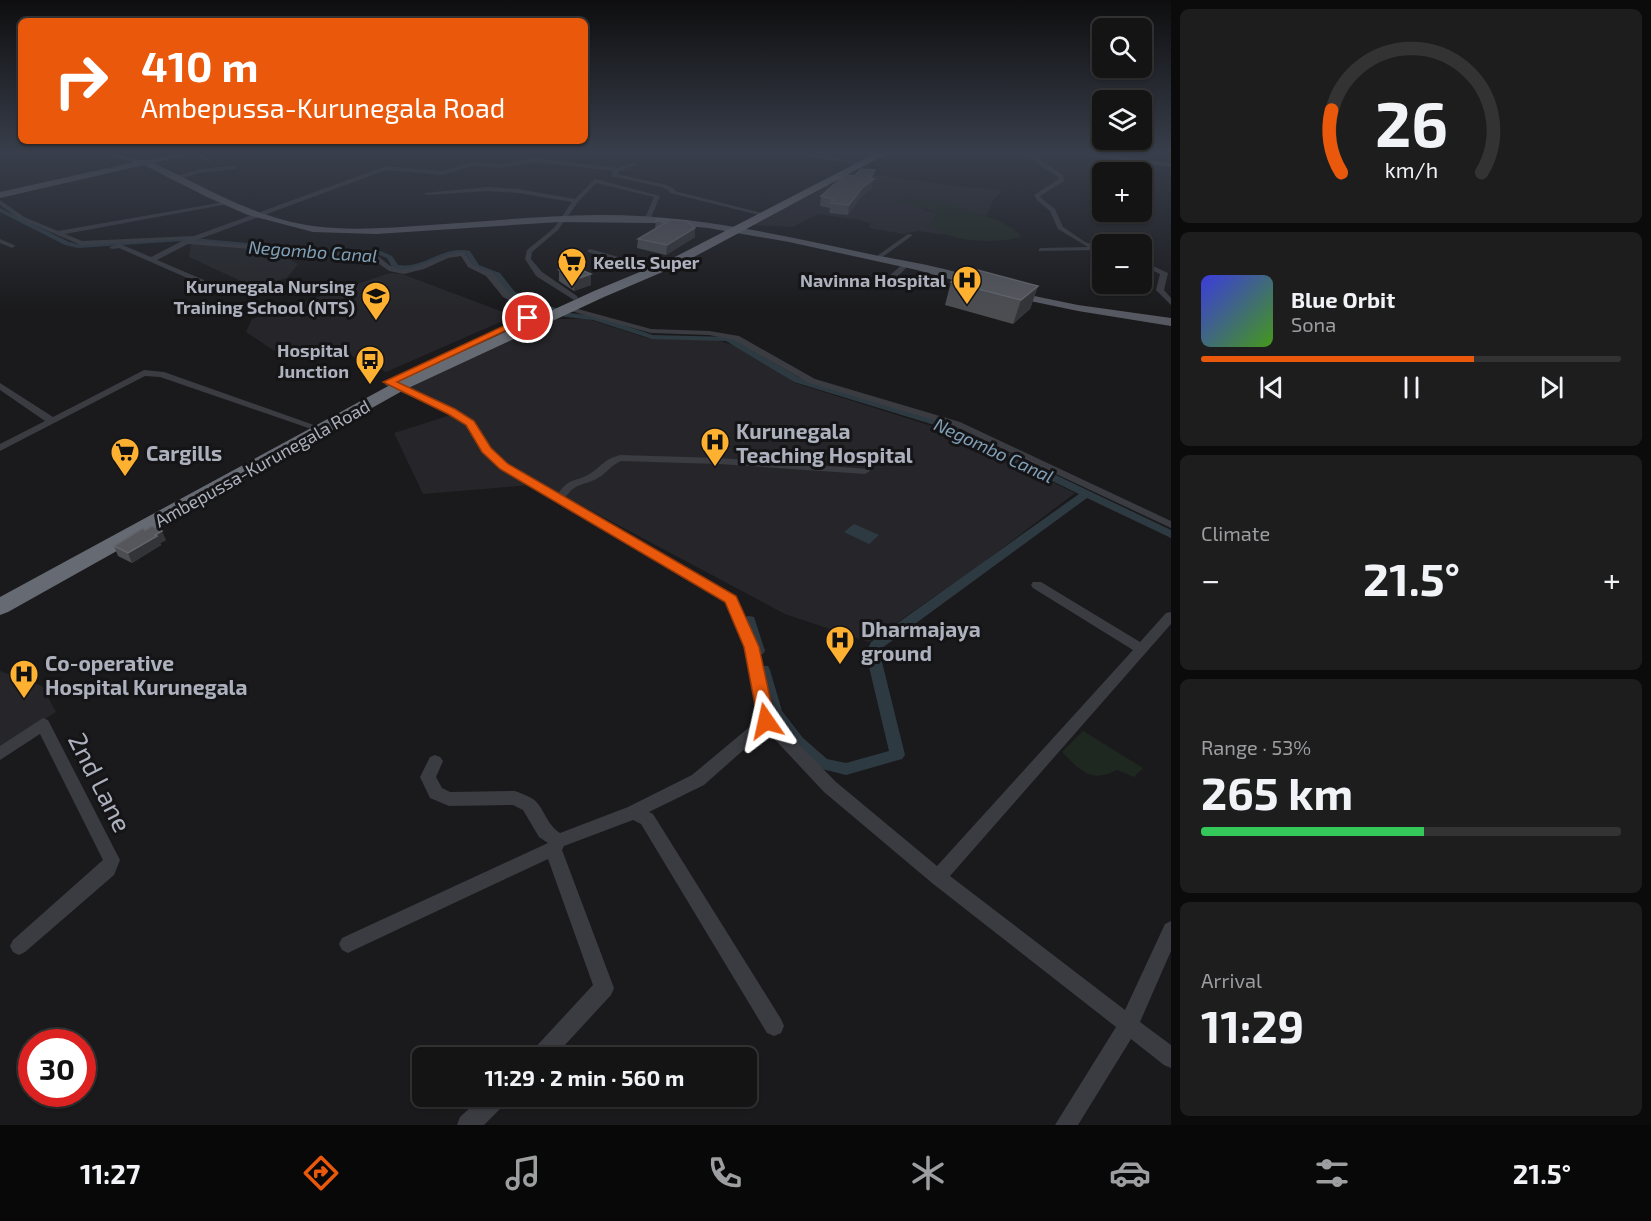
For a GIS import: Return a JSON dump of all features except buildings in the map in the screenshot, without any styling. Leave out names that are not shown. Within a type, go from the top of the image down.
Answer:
[{"type":"highway","name":"Ambepussa-Kurunegala Road","points":[[0,592],[393,385],[729,231],[774,206]]},
{"type":"highway","name":"Ambepussa-Kurunegala Road","points":[[553,310],[665,266],[779,206]]},
{"type":"highway","name":"Ambepussa-Kurunegala Road","points":[[0,607],[313,427]]},
{"type":"main road","points":[[238,206],[296,226],[347,232],[561,220],[647,220],[694,225],[879,257],[990,288],[1078,308],[1171,322]]},
{"type":"street","points":[[5,206],[22,218],[81,243],[196,237]]},
{"type":"street","points":[[57,233],[209,206]]},
{"type":"street","points":[[151,260],[196,237],[280,206]]},
{"type":"street","points":[[553,310],[539,274],[527,255],[556,229],[572,206]]},
{"type":"street","points":[[647,220],[653,206]]},
{"type":"street","points":[[728,206],[759,213]]},
{"type":"street","points":[[1047,206],[1053,210],[1060,228],[1075,239],[1092,246]]},
{"type":"street","points":[[879,257],[910,235]]},
{"type":"street","points":[[0,241],[12,246]]},
{"type":"street","points":[[187,242],[249,247],[304,256],[371,255],[380,258],[392,270],[400,271],[411,270],[460,253],[464,255],[470,266],[489,274],[506,295],[528,308],[520,314],[553,310],[651,331],[709,333],[736,338],[812,381],[957,424],[1171,525]]},
{"type":"street","points":[[87,249],[120,246],[201,282]]},
{"type":"street","points":[[1041,250],[1092,249]]},
{"type":"street","points":[[590,251],[648,268]]},
{"type":"street","points":[[885,284],[906,264]]},
{"type":"street","points":[[1171,265],[1160,290],[1171,303]]},
{"type":"street","points":[[1152,267],[1168,274]]},
{"type":"street","points":[[0,448],[144,373],[161,375],[313,427]]},
{"type":"street","points":[[393,385],[452,411],[470,423],[486,450],[504,467],[731,599],[752,647],[766,721],[830,787],[938,877],[1171,1058]]},
{"type":"street","points":[[0,386],[51,420]]},
{"type":"street","points":[[560,498],[569,485],[594,476],[609,462],[620,458],[719,461],[865,471]]},
{"type":"street","points":[[1037,585],[1142,650]]},
{"type":"street","points":[[938,877],[1171,616]]},
{"type":"street","points":[[348,944],[555,845],[634,812],[698,780],[766,721]]},
{"type":"street","name":"2nd Lane","points":[[0,754],[43,724],[112,860],[108,868],[19,946]]},
{"type":"street","points":[[435,761],[428,777],[436,793],[449,799],[514,798],[529,805],[555,845],[604,988],[548,1047]]},
{"type":"street","points":[[634,812],[647,819],[774,1026]]},
{"type":"street","points":[[1066,1125],[1128,1026],[1171,930]]},
{"type":"street","points":[[468,1125],[487,1107]]},
{"type":"shaded area","points":[[790,206],[920,206],[926,211],[938,213],[929,225],[948,235],[918,231],[903,234],[869,228],[870,223],[860,220],[818,214],[793,227],[752,225]]},
{"type":"shaded area","points":[[916,206],[960,206],[960,209],[1003,223],[1021,237],[998,241],[961,239],[938,231],[929,225],[938,213]]},
{"type":"shaded area","points":[[953,206],[991,206],[986,216]]},
{"type":"shaded area","points":[[191,245],[302,257],[292,261],[298,264],[287,278],[254,287],[189,257]]},
{"type":"shaded area","name":"Kurunegala Nursing Training School (NTS)","points":[[390,273],[402,274],[514,316],[386,372],[339,350],[285,358],[246,332],[252,319]]},
{"type":"shaded area","name":"Kurunegala Teaching Hospital","points":[[557,319],[588,319],[647,338],[714,339],[742,348],[795,383],[938,428],[1075,493],[980,565],[869,642],[785,614],[541,484],[423,494],[394,433],[457,413],[407,386]]},
{"type":"shaded area","points":[[854,524],[879,535],[869,544],[844,532]]},
{"type":"shaded area","name":"Co-operative Hospital Kurunegala","points":[[0,671],[42,686],[56,712],[0,748]]},
{"type":"shaded area","points":[[1083,731],[1143,768],[1134,777],[1117,770],[1100,776],[1086,773],[1062,752]]},
{"type":"waterway","name":"Negombo Canal","points":[[0,210],[67,244],[78,246],[182,239],[248,245],[305,254],[378,252],[390,257],[396,267],[405,268],[415,267],[449,252],[468,252],[476,266],[497,275],[512,294],[524,300],[569,315],[594,318],[652,337],[728,339],[797,380],[944,425],[1086,493]]},
{"type":"waterway","points":[[763,670],[775,713],[798,742],[823,764],[846,769],[897,755],[873,654],[876,645],[1086,493]]},
{"type":"waterway","name":"Negombo Canal","points":[[1086,493],[1171,534]]},
{"type":"waterway","points":[[749,620],[758,651]]},
{"type":"place","name":"Keells Super","points":[[572,288]]},
{"type":"place","name":"Navinna Hospital","points":[[967,306]]},
{"type":"place","name":"Kurunegala Nursing Training School (NTS)","points":[[376,322]]},
{"type":"place","name":"Hospital Junction","points":[[370,386]]},
{"type":"place","name":"Kurunegala Teaching Hospital","points":[[715,468]]},
{"type":"place","name":"Cargills","points":[[125,478]]},
{"type":"place","name":"Dharmajaya ground","points":[[840,666]]},
{"type":"place","name":"Co-operative Hospital Kurunegala","points":[[24,700]]},
{"type":"route","points":[[528,318],[388,382],[452,411],[470,423],[486,450],[504,467],[731,599],[752,647],[766,721]]}]
